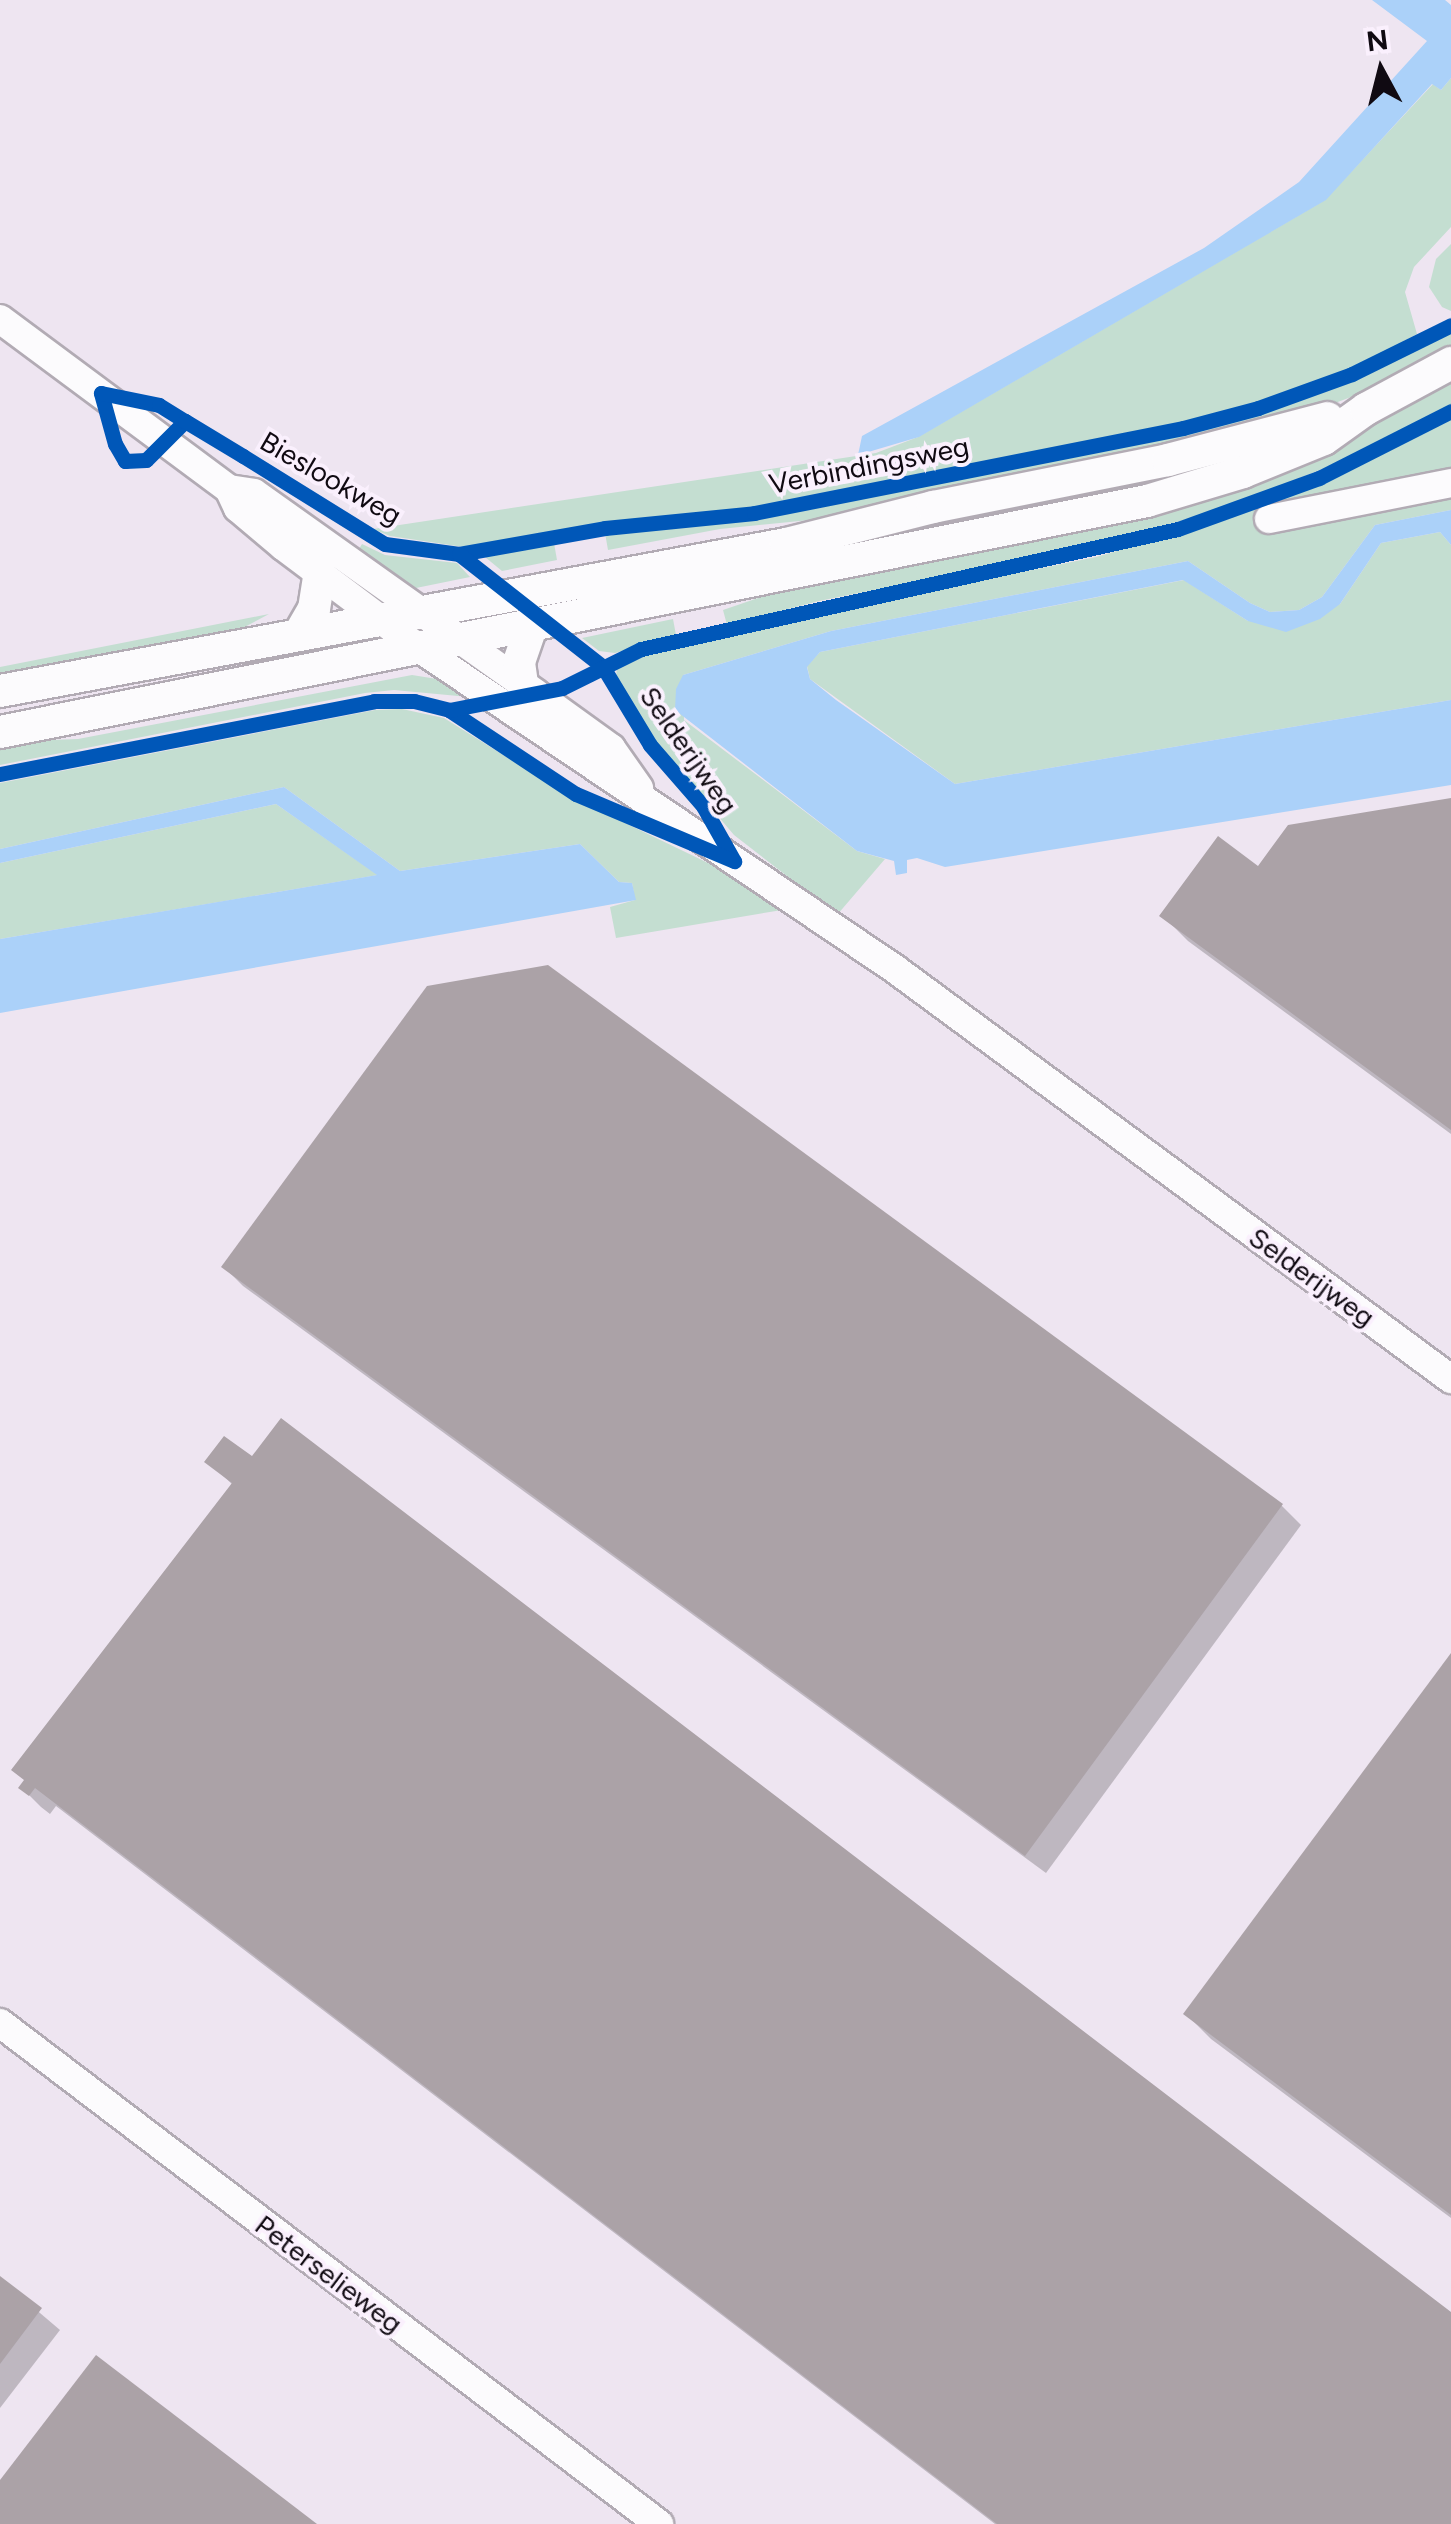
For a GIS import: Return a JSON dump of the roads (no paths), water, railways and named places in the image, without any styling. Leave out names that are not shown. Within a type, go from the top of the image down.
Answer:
[{"type":"street","name":"Bieslookweg","points":[[0,320],[228,490],[238,508],[420,648]]},
{"type":"street","name":"Verbindingsweg","points":[[0,732],[1147,501],[1243,472],[1324,439],[1366,409],[1451,363]]},
{"type":"street","name":"Verbindingsweg","points":[[0,691],[379,617],[786,544],[933,507],[1168,460],[1366,409]]},
{"type":"street","points":[[1269,518],[1451,483]]},
{"type":"street","name":"Bieslookweg","points":[[228,490],[254,493],[462,640]]},
{"type":"street","points":[[300,633],[314,609],[320,574]]},
{"type":"street","points":[[522,684],[519,662],[531,627]]},
{"type":"street","name":"Selderijweg","points":[[462,640],[611,748],[644,797]]},
{"type":"street","name":"Selderijweg","points":[[420,648],[586,764],[644,797],[895,969],[1451,1379]]},
{"type":"street","name":"Peterselieweg","points":[[0,2024],[659,2524]]},
{"type":"water","points":[[1372,0],[1445,0],[1451,5],[1451,78],[1441,90],[1432,84],[1326,200],[919,437],[858,455],[862,436],[1204,248],[1299,182],[1427,41]]},
{"type":"water","points":[[1451,510],[1451,545],[1440,532],[1381,543],[1340,604],[1320,619],[1286,632],[1248,621],[1183,580],[820,652],[807,667],[810,679],[836,700],[955,784],[1451,700],[1451,785],[945,867],[917,858],[907,860],[907,873],[896,875],[894,861],[857,851],[675,710],[676,689],[683,675],[831,631],[1188,561],[1270,612],[1299,610],[1322,597],[1375,525]]},
{"type":"water","points":[[284,787],[400,871],[580,844],[619,882],[632,883],[636,900],[0,1013],[0,939],[377,875],[276,804],[0,863],[0,849]]}]
